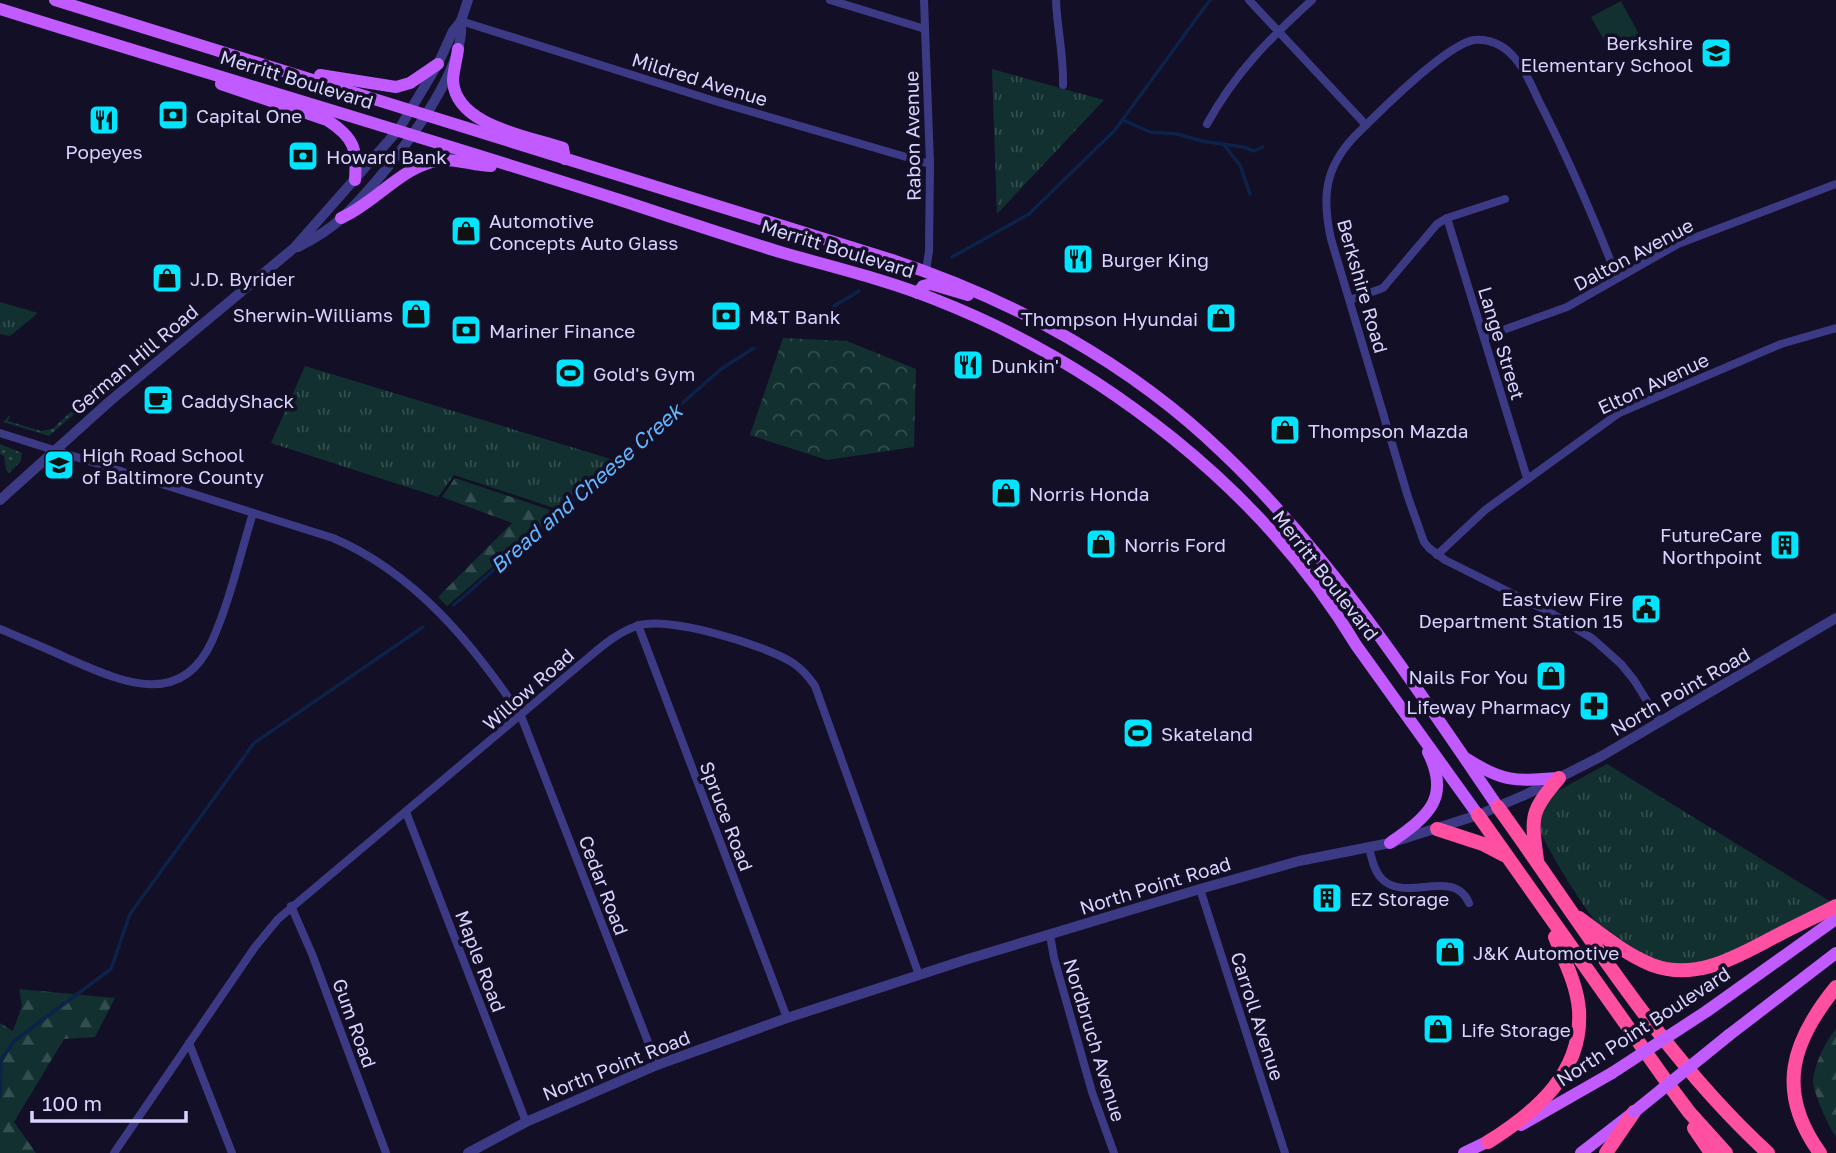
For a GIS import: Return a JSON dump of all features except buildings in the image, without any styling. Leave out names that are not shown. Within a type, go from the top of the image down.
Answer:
[{"type":"highway","points":[[1537,861],[1532,824],[1534,814],[1559,778]]},
{"type":"highway","points":[[1498,807],[1646,1019],[1727,1114],[1768,1153]]},
{"type":"highway","points":[[1478,815],[1668,1085],[1727,1153]]},
{"type":"highway","points":[[1437,829],[1483,844],[1507,857]]},
{"type":"highway","points":[[1571,912],[1618,947],[1644,961],[1667,968],[1693,970],[1737,958],[1836,906]]},
{"type":"highway","points":[[1488,1142],[1520,1122],[1547,1097],[1564,1070],[1575,1042],[1579,1010],[1575,990],[1544,910]]},
{"type":"highway","points":[[1820,1153],[1798,1113],[1793,1077],[1804,1032],[1836,987]]},
{"type":"highway","points":[[1668,1085],[1711,1153]]},
{"type":"highway","points":[[1606,1153],[1634,1112]]},
{"type":"main road","name":"Merritt Boulevard","points":[[55,0],[926,271],[1028,315],[1128,376],[1223,452],[1270,500],[1306,541],[1384,645],[1498,807]]},
{"type":"main road","name":"Merritt Boulevard","points":[[0,9],[399,129],[783,253],[863,273],[999,327],[1068,365],[1148,418],[1192,455],[1256,516],[1307,575],[1341,620],[1478,815]]},
{"type":"main road","points":[[458,49],[453,80],[460,104],[482,121],[563,148],[565,159]]},
{"type":"main road","points":[[284,71],[396,87],[410,83],[438,64]]},
{"type":"main road","points":[[223,77],[221,84],[327,120],[337,127],[354,145],[355,180]]},
{"type":"main road","points":[[341,218],[359,210],[418,166],[445,160],[489,167],[501,163]]},
{"type":"main road","points":[[863,273],[874,271],[913,282],[926,271]]},
{"type":"main road","points":[[918,293],[923,286],[931,284],[974,297],[998,300]]},
{"type":"main road","points":[[1390,843],[1421,821],[1437,797],[1437,780],[1432,760],[1417,730]]},
{"type":"main road","points":[[1463,756],[1483,770],[1508,780],[1559,778]]},
{"type":"main road","name":"North Point Boulevard","points":[[1464,1153],[1612,1073],[1707,1011],[1836,919]]},
{"type":"main road","points":[[1581,1153],[1836,953]]},
{"type":"street","name":"German Hill Road","points":[[0,500],[53,450],[294,248],[399,129],[461,21],[468,0]]},
{"type":"street","points":[[830,0],[925,29]]},
{"type":"street","name":"Rabon Avenue","points":[[923,0],[930,164],[929,251],[926,271]]},
{"type":"street","points":[[1056,0],[1063,55],[1063,85]]},
{"type":"street","points":[[1248,0],[1366,125]]},
{"type":"street","points":[[1207,124],[1234,80],[1278,31],[1312,0]]},
{"type":"street","name":"German Hill Road","points":[[294,248],[313,239],[341,218],[414,134],[458,49],[463,33],[461,21]]},
{"type":"street","name":"Mildred Avenue","points":[[461,21],[930,164]]},
{"type":"street","name":"Berkshire Road","points":[[1618,277],[1563,150],[1523,71],[1505,48],[1481,40],[1455,47],[1366,125],[1346,145],[1331,170],[1325,198],[1331,239],[1419,531],[1429,548],[1437,555],[1551,613],[1593,639],[1621,664],[1634,680],[1660,722]]},
{"type":"street","name":"Dalton Avenue","points":[[1484,337],[1567,307],[1678,244],[1836,184]]},
{"type":"street","points":[[1350,300],[1383,288],[1430,230],[1447,218],[1505,199]]},
{"type":"street","name":"Lange Street","points":[[1447,218],[1527,478]]},
{"type":"street","name":"Elton Avenue","points":[[1437,555],[1485,510],[1600,424],[1627,409],[1781,344],[1836,328]]},
{"type":"street","name":"Cedar Road","points":[[0,433],[333,538],[362,550],[400,576],[435,608],[499,682],[521,716],[657,1065]]},
{"type":"street","points":[[0,629],[125,681],[156,685],[178,679],[196,664],[212,641],[253,513]]},
{"type":"street","name":"North Point Road","points":[[468,1153],[526,1122],[657,1065],[787,1018],[1200,888],[1299,861],[1390,843],[1478,815],[1559,778],[1836,618]]},
{"type":"street","name":"Willow Road","points":[[114,1153],[254,947],[291,906],[610,640],[638,625],[667,623],[763,649],[793,663],[810,679],[919,975]]},
{"type":"street","name":"Spruce Road","points":[[638,625],[787,1018]]},
{"type":"street","name":"Maple Road","points":[[406,812],[526,1122]]},
{"type":"street","points":[[1370,848],[1376,871],[1388,884],[1406,888],[1445,886],[1463,894],[1469,904]]},
{"type":"street","name":"Carroll Avenue","points":[[1200,888],[1285,1153]]},
{"type":"street","name":"Gum Road","points":[[291,906],[313,954],[386,1153]]},
{"type":"street","name":"Nordbruch Avenue","points":[[1050,935],[1092,1092],[1114,1153]]},
{"type":"street","points":[[189,1043],[232,1153]]},
{"type":"green space","points":[[1621,1],[1641,38],[1612,54],[1591,17]]},
{"type":"green space","points":[[992,69],[1104,100],[997,214]]},
{"type":"green space","points":[[0,302],[38,313],[10,336],[0,334]]},
{"type":"green space","points":[[783,338],[847,341],[916,369],[914,447],[827,460],[750,435]]},
{"type":"green space","points":[[305,366],[614,460],[557,509],[454,475],[438,497],[271,443]]},
{"type":"green space","points":[[89,385],[102,390],[49,436],[3,422],[10,415],[8,421],[41,431],[52,429],[93,392]]},
{"type":"green space","points":[[0,444],[22,453],[21,461],[9,473],[4,456],[0,454]]},
{"type":"green space","points":[[455,478],[556,512],[447,606],[438,597],[512,523],[442,497]]},
{"type":"green space","points":[[1607,764],[1830,901],[1749,945],[1699,964],[1666,963],[1622,946],[1594,920],[1560,867],[1537,824],[1552,794]]},
{"type":"green space","points":[[19,989],[115,998],[95,1037],[64,1039],[14,1122],[36,1153],[0,1153],[0,1023],[13,1031],[22,1006]]},
{"type":"green space","points":[[1836,1029],[1836,1137],[1821,1109],[1813,1080],[1821,1053]]},
{"type":"waterway","name":"Bread and Cheese Creek","points":[[952,257],[1029,214],[1115,130],[1210,0]]},
{"type":"waterway","points":[[1123,120],[1150,132],[1177,134],[1254,151],[1263,147]]},
{"type":"waterway","points":[[1223,144],[1240,165],[1250,194]]},
{"type":"waterway","name":"Bread and Cheese Creek","points":[[834,306],[859,291]]},
{"type":"waterway","name":"Bread and Cheese Creek","points":[[454,605],[721,369],[754,348]]},
{"type":"waterway","name":"Bread and Cheese Creek","points":[[0,1097],[1,1060],[14,1041],[111,969],[130,914],[254,743],[423,627]]},
{"type":"place","name":"Berkshire Elementary School","points":[[1716,53]]},
{"type":"place","name":"Capital One","points":[[173,115]]},
{"type":"place","name":"Popeyes","points":[[104,120]]},
{"type":"place","name":"Howard Bank","points":[[303,156]]},
{"type":"place","name":"Automotive Concepts Auto Glass","points":[[466,231]]},
{"type":"place","name":"Burger King","points":[[1078,259]]},
{"type":"place","name":"J.D. Byrider","points":[[167,278]]},
{"type":"place","name":"Sherwin-Williams","points":[[416,314]]},
{"type":"place","name":"M&T Bank","points":[[726,316]]},
{"type":"place","name":"Thompson Hyundai","points":[[1221,318]]},
{"type":"place","name":"Mariner Finance","points":[[466,330]]},
{"type":"place","name":"Dunkin'","points":[[968,365]]},
{"type":"place","name":"Gold's Gym","points":[[570,373]]},
{"type":"place","name":"CaddyShack","points":[[158,400]]},
{"type":"place","name":"Thompson Mazda","points":[[1285,430]]},
{"type":"place","name":"High Road School of Baltimore County","points":[[59,465]]},
{"type":"place","name":"Norris Honda","points":[[1006,493]]},
{"type":"place","name":"Norris Ford","points":[[1101,544]]},
{"type":"place","name":"FutureCare Northpoint","points":[[1785,545]]},
{"type":"place","name":"Eastview Fire Department Station 15","points":[[1646,609]]},
{"type":"place","name":"Nails For You","points":[[1551,676]]},
{"type":"place","name":"Lifeway Pharmacy","points":[[1594,706]]},
{"type":"place","name":"Skateland","points":[[1138,733]]},
{"type":"place","name":"EZ Storage","points":[[1327,898]]},
{"type":"place","name":"J&K Automotive","points":[[1450,952]]},
{"type":"place","name":"Life Storage","points":[[1438,1029]]}]
